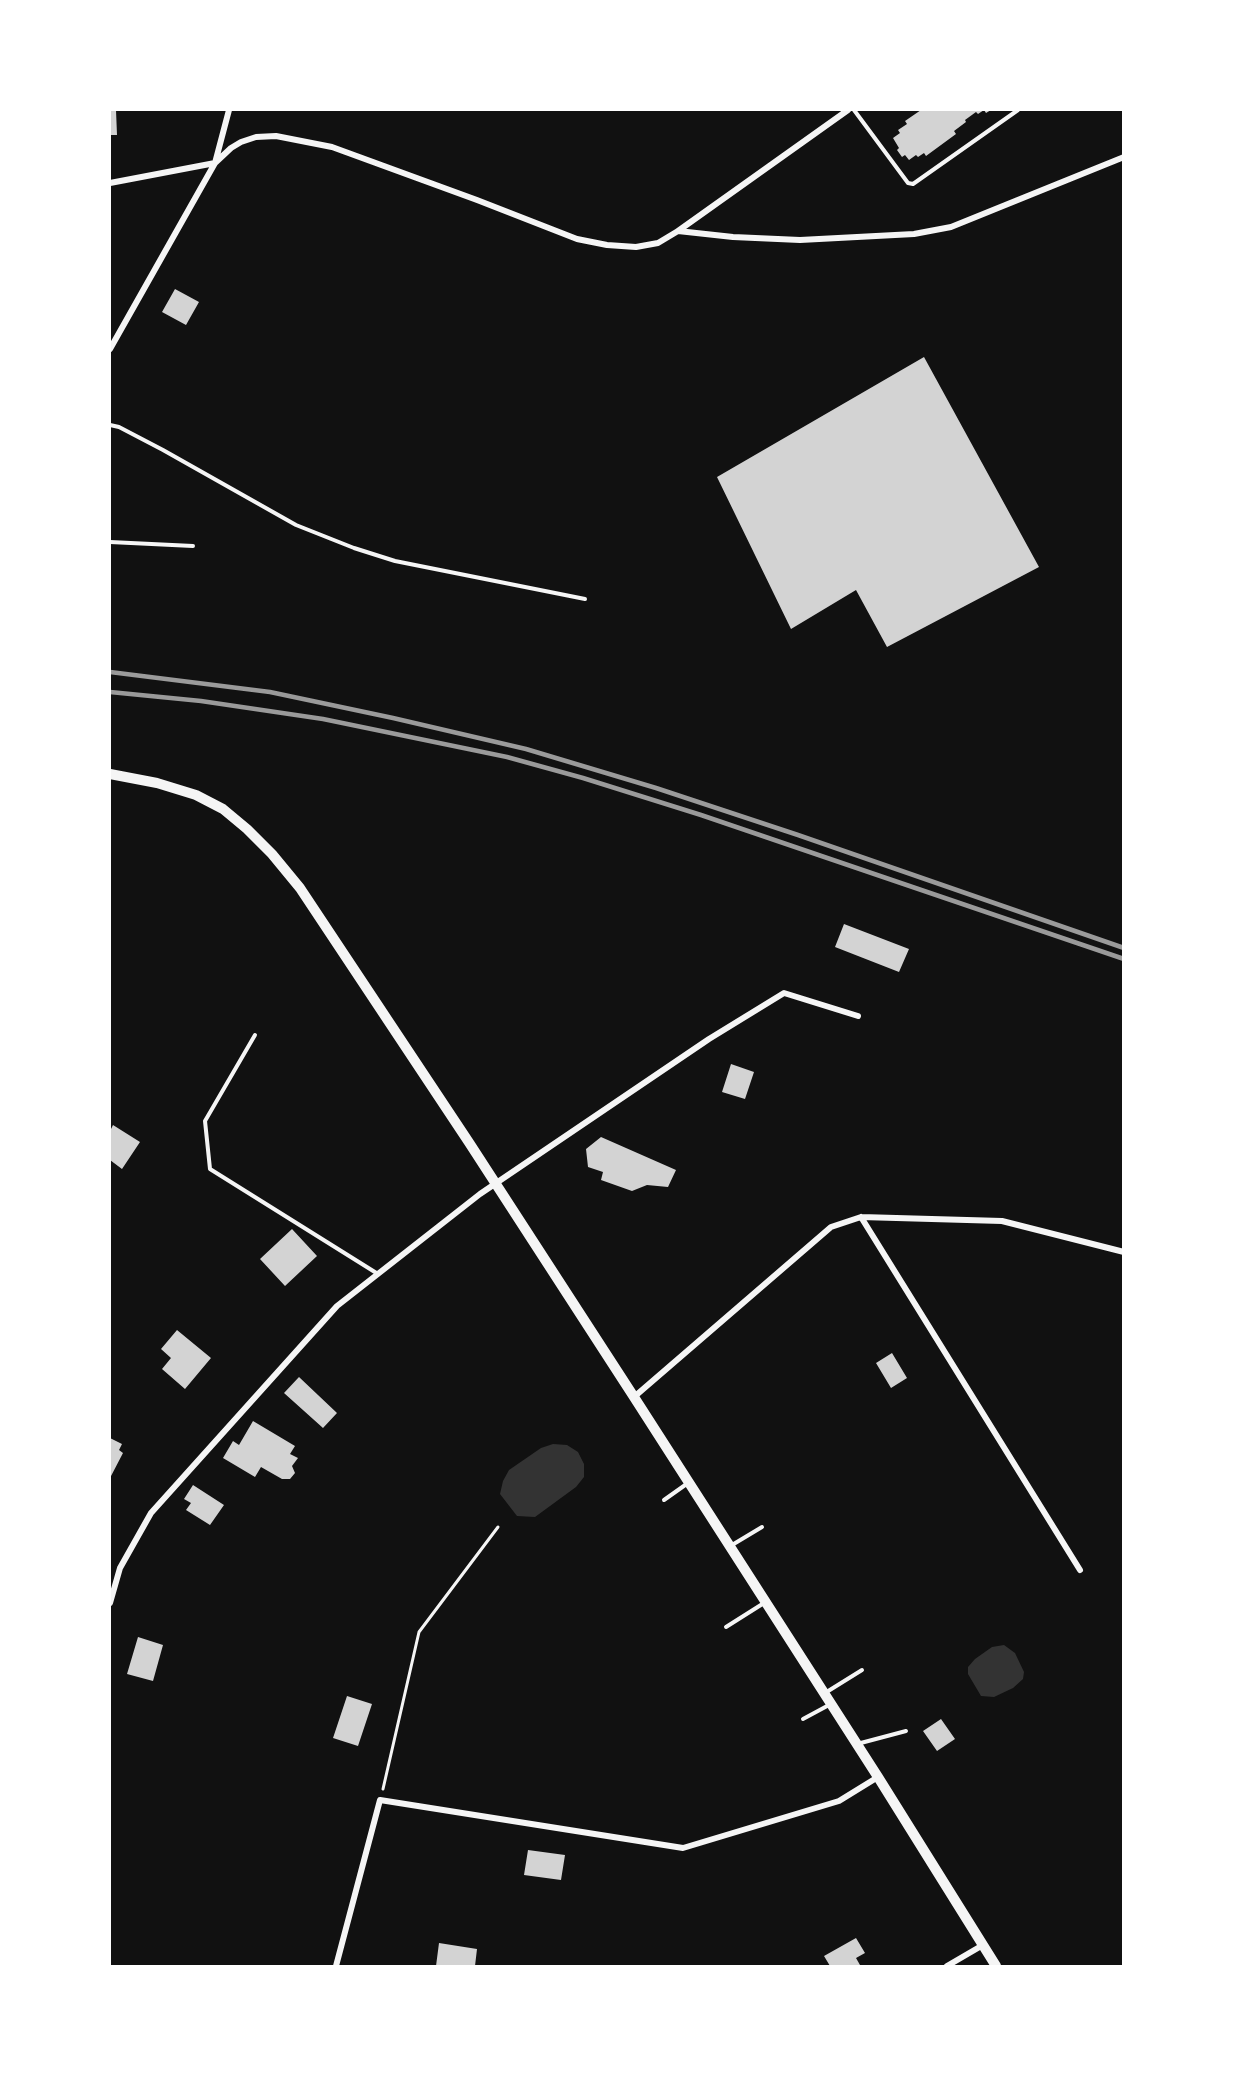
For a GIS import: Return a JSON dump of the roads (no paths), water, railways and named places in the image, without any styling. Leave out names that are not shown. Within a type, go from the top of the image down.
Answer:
[{"type":"main road","points":[[110,774],[157,783],[196,795],[223,809],[272,854],[300,888],[495,1182],[689,1482],[996,1966]]},
{"type":"street","points":[[110,349],[215,163],[229,110]]},
{"type":"street","points":[[110,183],[215,163],[241,142],[256,137],[276,136],[332,147],[577,239],[607,245],[636,247],[658,243],[678,231],[848,110]]},
{"type":"street","points":[[678,231],[733,237],[800,240],[914,234],[951,227],[1124,157]]},
{"type":"street","points":[[110,1603],[120,1568],[151,1513],[338,1306],[495,1182],[709,1039],[784,993],[858,1016]]},
{"type":"street","points":[[634,1397],[831,1227],[861,1217],[1002,1221],[1124,1252]]},
{"type":"street","points":[[861,1217],[1080,1570]]},
{"type":"street","points":[[336,1966],[380,1800],[682,1848],[839,1801],[878,1777]]},
{"type":"street","points":[[947,1966],[983,1945]]},
{"type":"lane","points":[[854,110],[908,183],[913,184],[1018,110]]},
{"type":"lane","points":[[110,425],[119,427],[163,450],[296,525],[354,548],[395,561],[585,599]]},
{"type":"lane","points":[[110,542],[193,546]]},
{"type":"lane","points":[[255,1035],[205,1121],[210,1169],[378,1274]]},
{"type":"lane","points":[[664,1500],[689,1482]]},
{"type":"lane","points":[[730,1546],[762,1527]]},
{"type":"lane","points":[[726,1627],[765,1602]]},
{"type":"lane","points":[[824,1693],[862,1670]]},
{"type":"lane","points":[[803,1719],[831,1704]]},
{"type":"lane","points":[[856,1744],[906,1731]]},
{"type":"railway","points":[[110,672],[270,692],[526,749],[656,788],[798,835],[1124,948]]},
{"type":"railway","points":[[110,692],[201,701],[323,719],[507,757],[701,815],[1124,959]]}]
